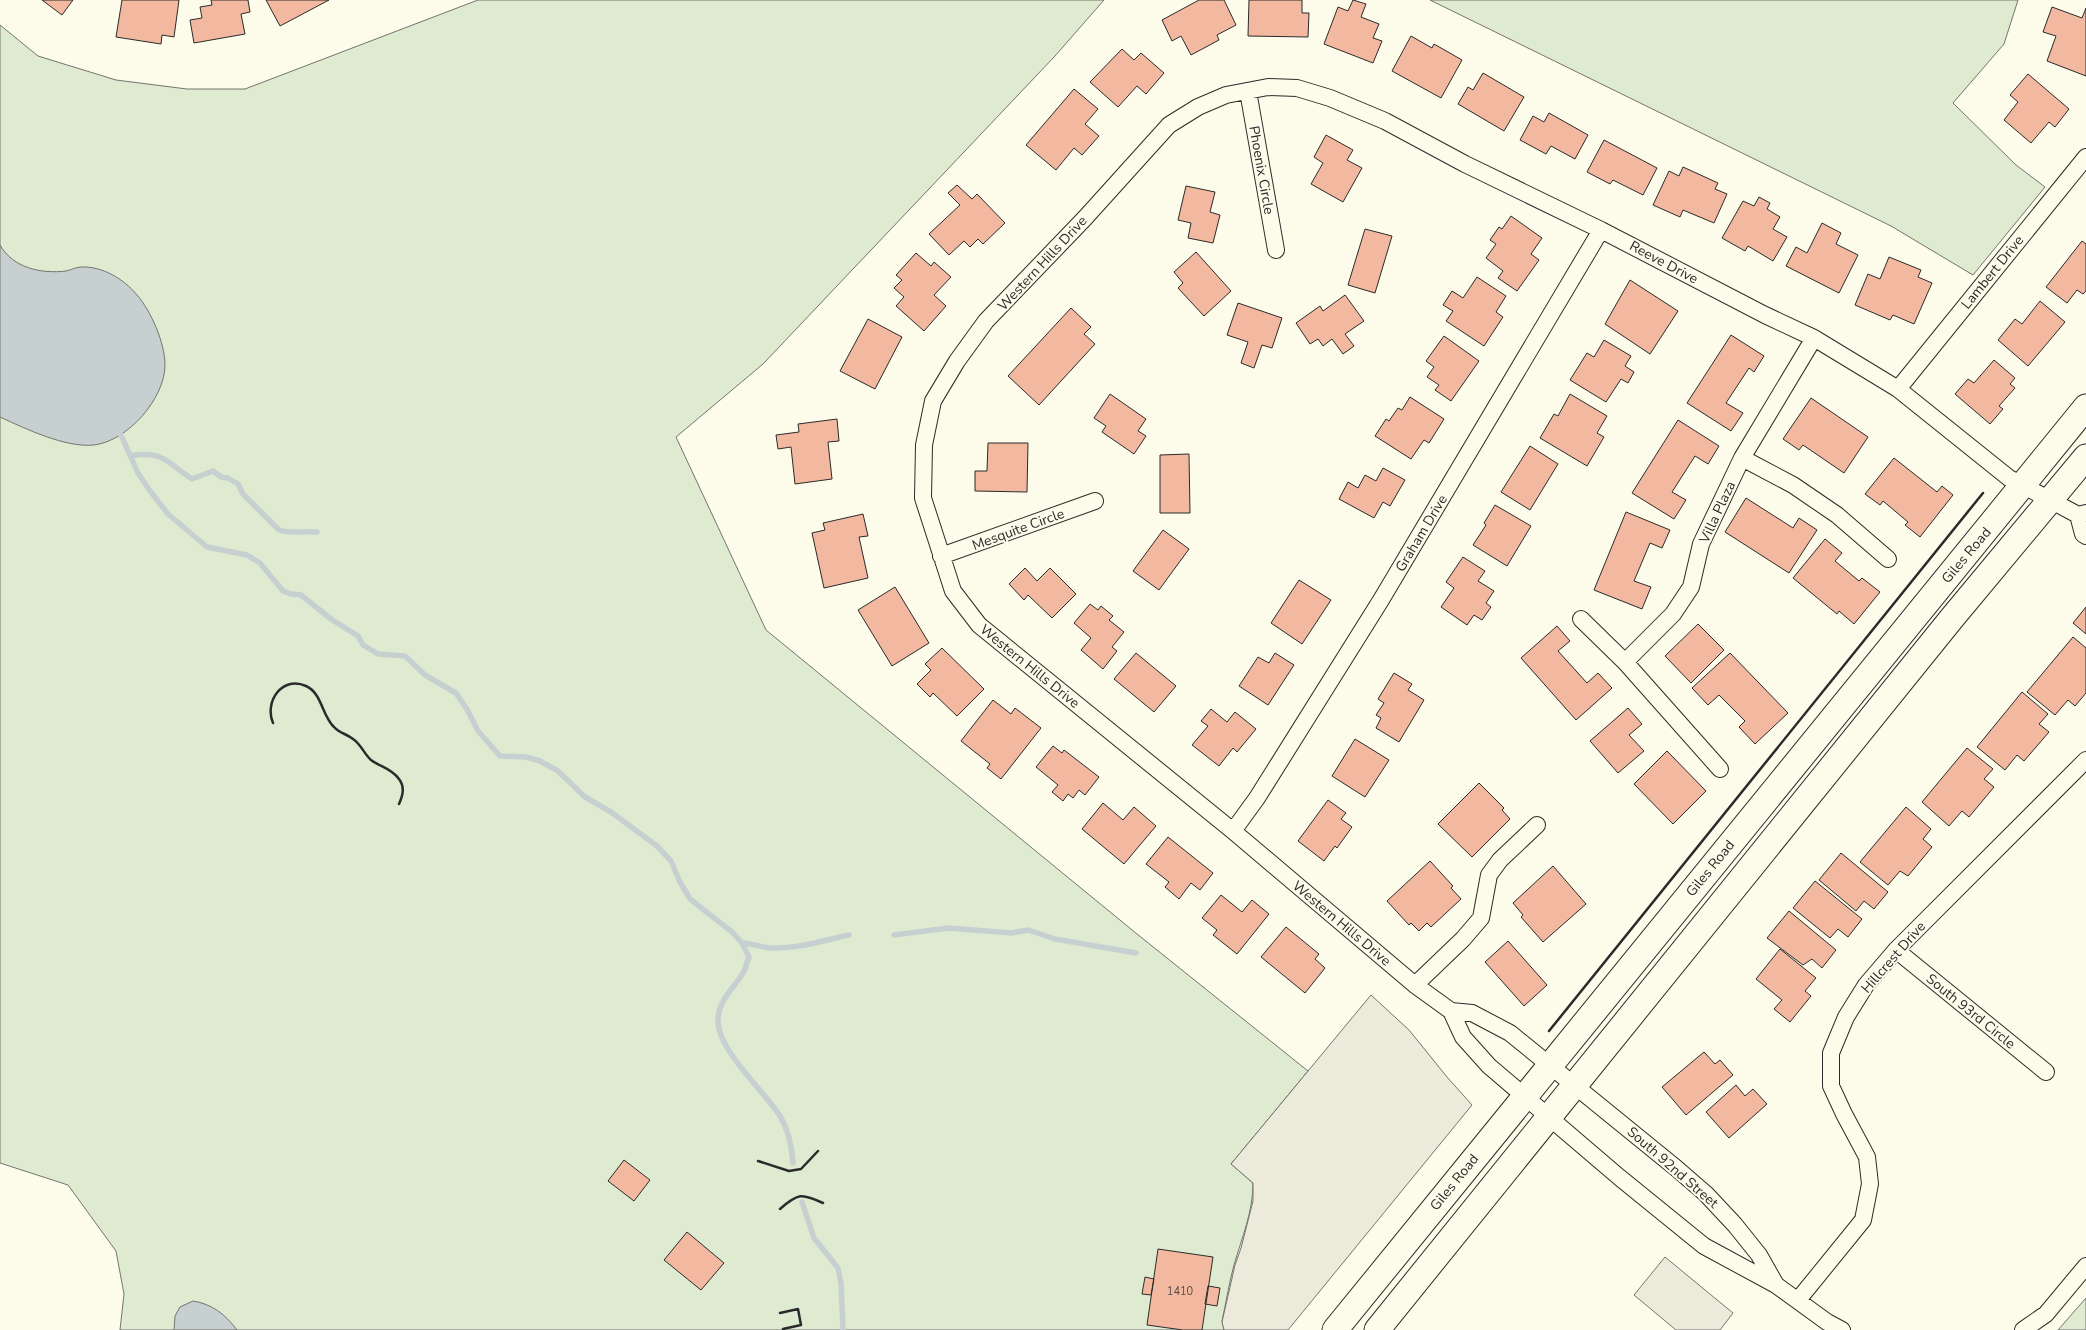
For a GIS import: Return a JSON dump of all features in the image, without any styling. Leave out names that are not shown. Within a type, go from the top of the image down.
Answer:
[{"type":"main road","name":"Giles Road","points":[[1335,1330],[1523,1096],[2023,487],[2086,407]]},
{"type":"main road","points":[[1377,1330],[1952,618],[2086,457]]},
{"type":"street","name":"Reeve Drive","points":[[1248,91],[1268,87],[1297,88],[1330,98],[1385,121],[1465,164],[1602,230],[1765,315],[1814,338],[1898,389],[2009,478],[2050,501],[2082,514]]},
{"type":"street","name":"Phoenix Circle","points":[[1248,91],[1276,250]]},
{"type":"street","name":"Western Hills Drive","points":[[1248,91],[1226,95],[1168,125],[1085,218],[986,321],[957,361],[933,400],[924,445],[923,498],[940,556],[953,590],[979,625],[1233,831],[1415,985],[1451,1011],[1463,1037],[1489,1066],[1549,1117]]},
{"type":"street","name":"Lambert Drive","points":[[1898,389],[2086,157]]},
{"type":"street","name":"Graham Drive","points":[[1233,831],[1257,798],[1381,600],[1602,230]]},
{"type":"street","name":"Villa Plaza","points":[[1625,662],[1673,614],[1692,587],[1701,544],[1742,458],[1814,338]]},
{"type":"street","points":[[1742,458],[1793,485],[1837,515],[1888,559]]},
{"type":"street","name":"Mesquite Circle","points":[[940,556],[1095,501]]},
{"type":"street","points":[[2082,514],[2083,534],[2086,536]]},
{"type":"street","points":[[1581,619],[1625,662],[1720,769]]},
{"type":"street","name":"Hillcrest Drive","points":[[1798,1300],[1863,1220],[1870,1184],[1867,1157],[1831,1086],[1831,1053],[1846,1017],[1866,985],[1896,950],[2086,760]]},
{"type":"street","points":[[1415,985],[1463,939],[1481,918],[1489,875],[1500,860],[1537,825]]},
{"type":"street","name":"South 93rd Circle","points":[[1896,950],[2046,1072]]},
{"type":"street","name":"Western Hills Drive","points":[[1451,1011],[1472,1013],[1510,1033],[1574,1085]]},
{"type":"street","name":"South 92nd Street","points":[[1574,1085],[1706,1194],[1735,1225],[1759,1255],[1776,1285]]},
{"type":"street","name":"South 92nd Street","points":[[1549,1117],[1704,1246],[1776,1285],[1827,1322],[1842,1330]]},
{"type":"street","points":[[2023,1330],[2046,1314],[2086,1266]]},
{"type":"green space","points":[[478,0],[1104,0],[1055,56],[763,364],[676,437],[766,630],[1137,934],[1308,1071],[1231,1164],[1253,1183],[1253,1194],[1232,1272],[1222,1321],[1224,1330],[120,1330],[124,1294],[116,1251],[68,1185],[0,1163],[0,25],[38,56],[116,80],[187,89],[245,89]]},
{"type":"green space","points":[[1430,0],[2018,0],[2004,44],[1953,103],[2016,165],[2045,187],[1973,275],[1891,226]]},
{"type":"green space","points":[[2086,1298],[2086,1330],[2058,1330]]},
{"type":"shaded area","points":[[0,245],[12,259],[28,268],[57,272],[77,267],[89,267],[105,271],[119,279],[137,295],[147,310],[160,337],[165,365],[159,391],[152,404],[131,427],[107,442],[83,445],[71,444],[46,437],[0,417]]},
{"type":"shaded area","points":[[1371,995],[1409,1030],[1472,1105],[1288,1330],[1224,1330],[1222,1322],[1235,1265],[1253,1201],[1253,1183],[1231,1164]]},
{"type":"shaded area","points":[[1665,1257],[1733,1313],[1720,1330],[1676,1330],[1634,1295]]},
{"type":"shaded area","points":[[193,1301],[200,1302],[218,1311],[237,1330],[174,1330],[175,1316],[180,1307]]},
{"type":"building","points":[[42,0],[73,0],[62,15]]},
{"type":"building","points":[[122,0],[179,0],[174,37],[162,35],[161,44],[116,37]]},
{"type":"building","points":[[211,0],[248,0],[250,12],[241,14],[245,34],[194,43],[190,20],[202,18],[200,7],[212,5]]},
{"type":"building","points":[[266,0],[329,0],[280,26]]},
{"type":"building","points":[[1199,0],[1224,0],[1236,25],[1217,35],[1219,40],[1191,55],[1181,36],[1172,41],[1162,20]]},
{"type":"building","points":[[1249,0],[1302,0],[1302,13],[1309,13],[1308,37],[1248,36]]},
{"type":"building","points":[[1353,0],[1366,4],[1361,17],[1379,24],[1373,38],[1382,41],[1373,63],[1324,44],[1338,7],[1348,11]]},
{"type":"building","points":[[2052,7],[2082,18],[2086,8],[2086,76],[2047,61],[2056,36],[2043,32]]},
{"type":"building","points":[[1411,36],[1432,48],[1434,44],[1462,60],[1441,98],[1392,71]]},
{"type":"building","points":[[1122,49],[1134,60],[1141,53],[1164,73],[1146,94],[1137,86],[1118,107],[1090,82]]},
{"type":"building","points":[[1483,73],[1524,97],[1504,131],[1458,104],[1468,87],[1473,90]]},
{"type":"building","points":[[2028,74],[2069,109],[2055,127],[2049,122],[2031,143],[2004,120],[2018,102],[2010,95]]},
{"type":"building","points":[[1074,89],[1098,109],[1085,124],[1099,136],[1082,155],[1074,148],[1056,170],[1026,145]]},
{"type":"building","points":[[1549,113],[1588,135],[1575,159],[1551,146],[1546,154],[1520,140],[1533,116],[1544,122]]},
{"type":"building","points":[[1326,135],[1353,150],[1347,160],[1362,168],[1343,202],[1311,184],[1323,163],[1314,157]]},
{"type":"building","points":[[1604,140],[1657,168],[1643,195],[1613,180],[1610,184],[1587,172]]},
{"type":"building","points":[[1683,167],[1718,183],[1715,189],[1727,194],[1714,223],[1683,210],[1680,217],[1653,205],[1669,171],[1679,176]]},
{"type":"building","points":[[957,185],[972,199],[977,194],[1005,223],[983,244],[978,239],[970,247],[964,241],[949,255],[929,234],[960,205],[948,193]]},
{"type":"building","points":[[1186,186],[1215,192],[1210,212],[1220,215],[1213,243],[1188,238],[1191,223],[1178,220]]},
{"type":"building","points":[[1759,197],[1770,203],[1767,209],[1780,217],[1773,229],[1787,237],[1773,261],[1748,246],[1745,251],[1722,238],[1743,201],[1754,206]]},
{"type":"building","points":[[1511,216],[1542,238],[1531,254],[1539,260],[1517,291],[1498,278],[1503,271],[1486,258],[1496,244],[1490,240],[1499,227],[1502,229]]},
{"type":"building","points":[[1822,223],[1841,233],[1836,244],[1858,255],[1839,293],[1786,266],[1796,247],[1807,253]]},
{"type":"building","points":[[1365,229],[1392,236],[1375,293],[1348,285]]},
{"type":"building","points":[[2082,241],[2086,244],[2086,291],[2083,294],[2077,290],[2067,303],[2046,287]]},
{"type":"building","points":[[1196,252],[1231,291],[1204,316],[1178,288],[1183,283],[1174,272]]},
{"type":"building","points":[[916,253],[931,266],[934,262],[951,277],[934,295],[946,306],[924,331],[896,306],[904,297],[894,288],[902,280],[896,275]]},
{"type":"building","points":[[1889,257],[1921,270],[1918,277],[1932,283],[1914,324],[1893,315],[1890,320],[1855,305],[1868,274],[1880,279]]},
{"type":"building","points":[[1477,277],[1506,296],[1496,312],[1503,317],[1484,346],[1446,321],[1453,311],[1443,305],[1452,291],[1463,298]]},
{"type":"building","points":[[1630,280],[1678,311],[1650,354],[1605,324]]},
{"type":"building","points":[[1345,295],[1364,321],[1345,334],[1354,346],[1343,354],[1332,339],[1323,346],[1318,339],[1310,344],[1296,323],[1320,306],[1323,311]]},
{"type":"building","points":[[2040,301],[2065,322],[2028,366],[1998,340],[2015,319],[2022,324]]},
{"type":"building","points":[[1238,303],[1282,318],[1272,348],[1262,345],[1254,368],[1241,363],[1248,342],[1227,335]]},
{"type":"building","points":[[1071,308],[1091,327],[1084,334],[1095,344],[1039,405],[1008,376]]},
{"type":"building","points":[[868,319],[902,337],[875,389],[840,371]]},
{"type":"building","points":[[1731,335],[1764,356],[1754,372],[1749,368],[1726,403],[1743,413],[1731,431],[1687,403]]},
{"type":"building","points":[[1444,336],[1479,361],[1451,401],[1435,390],[1439,385],[1427,377],[1434,367],[1426,361]]},
{"type":"building","points":[[1604,340],[1631,356],[1625,366],[1634,372],[1628,383],[1621,379],[1606,402],[1570,380],[1587,353],[1594,357]]},
{"type":"building","points":[[1994,360],[2015,378],[2010,384],[2015,388],[1999,406],[2003,409],[1990,424],[1955,394],[1968,379],[1974,383]]},
{"type":"building","points":[[1110,394],[1146,419],[1138,431],[1146,436],[1134,454],[1102,432],[1106,426],[1094,418]]},
{"type":"building","points":[[1570,394],[1607,416],[1597,433],[1604,437],[1587,466],[1540,438],[1554,414],[1558,416]]},
{"type":"building","points":[[1410,397],[1444,419],[1429,443],[1424,440],[1411,459],[1375,436],[1386,419],[1389,421],[1398,408],[1402,410]]},
{"type":"building","points":[[1811,398],[1868,437],[1844,473],[1803,445],[1799,450],[1783,439]]},
{"type":"building","points":[[837,419],[839,441],[828,442],[832,479],[795,484],[791,447],[778,449],[776,435],[799,432],[798,424]]},
{"type":"building","points":[[1678,420],[1719,446],[1708,464],[1695,456],[1672,492],[1686,500],[1674,519],[1632,493]]},
{"type":"building","points":[[988,443],[1028,443],[1027,492],[975,491],[975,471],[987,471]]},
{"type":"building","points":[[1530,446],[1558,464],[1530,510],[1501,492]]},
{"type":"building","points":[[1189,454],[1190,513],[1160,513],[1160,455]]},
{"type":"building","points":[[1894,458],[1937,492],[1942,486],[1953,495],[1920,537],[1905,525],[1908,522],[1883,501],[1880,505],[1865,494]]},
{"type":"building","points":[[1383,468],[1405,480],[1390,506],[1383,502],[1374,518],[1339,499],[1348,482],[1358,488],[1365,475],[1376,481]]},
{"type":"building","points":[[1746,498],[1793,528],[1799,518],[1817,530],[1789,573],[1725,532]]},
{"type":"building","points":[[1495,505],[1531,526],[1507,566],[1473,545],[1486,525],[1484,523]]},
{"type":"building","points":[[1626,512],[1670,530],[1662,548],[1650,543],[1634,581],[1651,587],[1642,609],[1594,590]]},
{"type":"building","points":[[863,514],[868,536],[859,537],[868,578],[824,588],[812,533],[825,530],[823,523]]},
{"type":"building","points":[[1163,530],[1189,549],[1159,590],[1133,571]]},
{"type":"building","points":[[1825,539],[1842,553],[1835,561],[1859,581],[1862,578],[1880,592],[1854,624],[1839,611],[1837,614],[1793,578]]},
{"type":"building","points":[[1463,557],[1485,571],[1478,581],[1494,591],[1486,603],[1491,607],[1482,620],[1474,615],[1467,625],[1441,607],[1454,588],[1446,582]]},
{"type":"building","points":[[1025,568],[1037,581],[1050,568],[1076,594],[1052,618],[1028,595],[1024,600],[1009,584]]},
{"type":"building","points":[[1299,580],[1331,600],[1302,644],[1271,623]]},
{"type":"building","points":[[895,587],[929,643],[892,666],[858,610]]},
{"type":"building","points":[[1090,604],[1098,610],[1101,606],[1113,616],[1109,620],[1124,632],[1112,647],[1117,651],[1103,669],[1081,650],[1091,638],[1074,623]]},
{"type":"building","points":[[2086,607],[2086,634],[2073,623]]},
{"type":"building","points":[[1698,624],[1724,650],[1691,683],[1665,656]]},
{"type":"building","points":[[1557,626],[1570,641],[1558,651],[1587,683],[1598,673],[1612,688],[1576,720],[1521,658]]},
{"type":"building","points":[[2073,637],[2086,648],[2086,693],[2075,706],[2068,700],[2055,715],[2027,692]]},
{"type":"building","points":[[942,648],[984,689],[957,716],[933,693],[930,697],[917,684],[931,670],[925,664]]},
{"type":"building","points":[[1136,653],[1176,686],[1154,712],[1114,679]]},
{"type":"building","points":[[1275,653],[1294,665],[1268,705],[1239,686],[1258,657],[1269,663]]},
{"type":"building","points":[[1730,653],[1788,713],[1755,744],[1739,727],[1745,721],[1719,695],[1708,705],[1692,688]]},
{"type":"building","points":[[1394,673],[1412,684],[1408,690],[1424,700],[1399,742],[1376,728],[1381,718],[1376,715],[1384,703],[1378,699]]},
{"type":"building","points":[[2022,692],[2048,714],[2039,724],[2049,732],[2024,761],[2017,755],[2005,770],[1977,747]]},
{"type":"building","points":[[993,700],[1011,714],[1015,708],[1041,728],[1001,779],[987,768],[990,764],[961,741]]},
{"type":"building","points":[[1628,708],[1642,724],[1629,735],[1644,751],[1618,773],[1590,741]]},
{"type":"building","points":[[1211,709],[1227,722],[1235,712],[1256,729],[1237,752],[1233,748],[1219,766],[1192,745],[1208,726],[1201,721]]},
{"type":"building","points":[[1355,739],[1389,760],[1365,797],[1332,776]]},
{"type":"building","points":[[1053,746],[1062,753],[1064,750],[1099,777],[1085,795],[1079,790],[1073,798],[1068,794],[1063,801],[1052,792],[1058,785],[1036,767]]},
{"type":"building","points":[[1967,748],[1993,769],[1984,779],[1994,787],[1969,817],[1962,811],[1949,826],[1922,802]]},
{"type":"building","points":[[1667,751],[1706,791],[1673,824],[1634,784]]},
{"type":"building","points":[[1479,783],[1504,808],[1502,810],[1510,819],[1472,857],[1438,824]]},
{"type":"building","points":[[1328,800],[1346,813],[1341,819],[1352,827],[1337,848],[1335,846],[1324,861],[1298,841]]},
{"type":"building","points":[[1103,803],[1123,820],[1134,807],[1156,826],[1124,864],[1082,829]]},
{"type":"building","points":[[1906,807],[1931,829],[1923,839],[1932,847],[1908,876],[1900,871],[1888,885],[1860,862]]},
{"type":"building","points":[[1168,837],[1213,873],[1200,890],[1191,883],[1179,899],[1165,887],[1169,882],[1146,864]]},
{"type":"building","points":[[1841,853],[1888,892],[1874,909],[1864,901],[1856,911],[1819,880]]},
{"type":"building","points":[[1430,861],[1453,886],[1451,888],[1461,899],[1431,927],[1427,923],[1419,931],[1411,923],[1409,925],[1387,901]]},
{"type":"building","points":[[1553,866],[1586,904],[1543,942],[1521,917],[1523,915],[1513,903]]},
{"type":"building","points":[[1815,881],[1862,919],[1848,937],[1838,929],[1830,938],[1793,908]]},
{"type":"building","points":[[1221,895],[1242,912],[1252,900],[1269,914],[1237,954],[1213,935],[1217,930],[1202,918]]},
{"type":"building","points":[[1789,911],[1836,950],[1822,968],[1812,959],[1803,965],[1767,938]]},
{"type":"building","points":[[1286,927],[1319,954],[1315,959],[1325,968],[1305,993],[1261,957]]},
{"type":"building","points":[[1508,941],[1547,985],[1524,1006],[1485,962]]},
{"type":"building","points":[[1780,949],[1816,978],[1805,991],[1811,996],[1790,1022],[1774,1009],[1782,1000],[1756,979]]},
{"type":"building","points":[[1704,1052],[1715,1064],[1720,1060],[1733,1075],[1686,1115],[1662,1087]]},
{"type":"building","points":[[1736,1085],[1745,1096],[1753,1089],[1767,1104],[1729,1138],[1706,1112]]},
{"type":"building","points":[[624,1160],[650,1180],[634,1201],[608,1181]]},
{"type":"building","points":[[687,1232],[724,1263],[701,1290],[664,1260]]},
{"type":"building","points":[[1158,1249],[1213,1257],[1202,1330],[1183,1330],[1147,1325]]},
{"type":"building","points":[[1145,1277],[1154,1279],[1151,1295],[1142,1294]]},
{"type":"building","points":[[1208,1286],[1220,1288],[1217,1306],[1205,1304]]},
{"type":"waterway","points":[[121,435],[138,473],[150,491],[168,514],[207,547],[247,555],[260,563],[283,591],[301,595],[331,619],[358,636],[363,645],[378,654],[405,656],[425,675],[456,693],[478,731],[500,756],[526,757],[540,761],[558,771],[585,797],[611,812],[657,846],[671,861],[690,899],[732,932],[742,943],[749,957],[744,971],[721,1006],[718,1021],[720,1032],[725,1045],[733,1057],[780,1116],[790,1139],[793,1163]]},
{"type":"waterway","points":[[130,456],[158,456],[192,479],[213,471],[221,477],[228,478],[238,484],[243,494],[279,530],[317,532]]},
{"type":"waterway","points":[[894,935],[949,928],[1011,933],[1028,930],[1055,939],[1136,953]]},
{"type":"waterway","points":[[742,943],[769,948],[782,948],[801,946],[849,935]]},
{"type":"waterway","points":[[802,1202],[814,1238],[838,1268],[841,1283],[843,1330]]},
{"type":"wall","points":[[1549,1031],[1983,493]]},
{"type":"wall","points":[[273,723],[271,707],[277,692],[289,684],[306,686],[311,689],[319,699],[334,727],[351,737],[371,760],[393,772],[399,779],[403,791],[399,804]]},
{"type":"wall","points":[[758,1161],[789,1171],[801,1169],[818,1151]]},
{"type":"wall","points":[[780,1209],[791,1200],[800,1196],[810,1197],[823,1203]]},
{"type":"wall","points":[[780,1313],[798,1309],[801,1325],[783,1329]]}]
